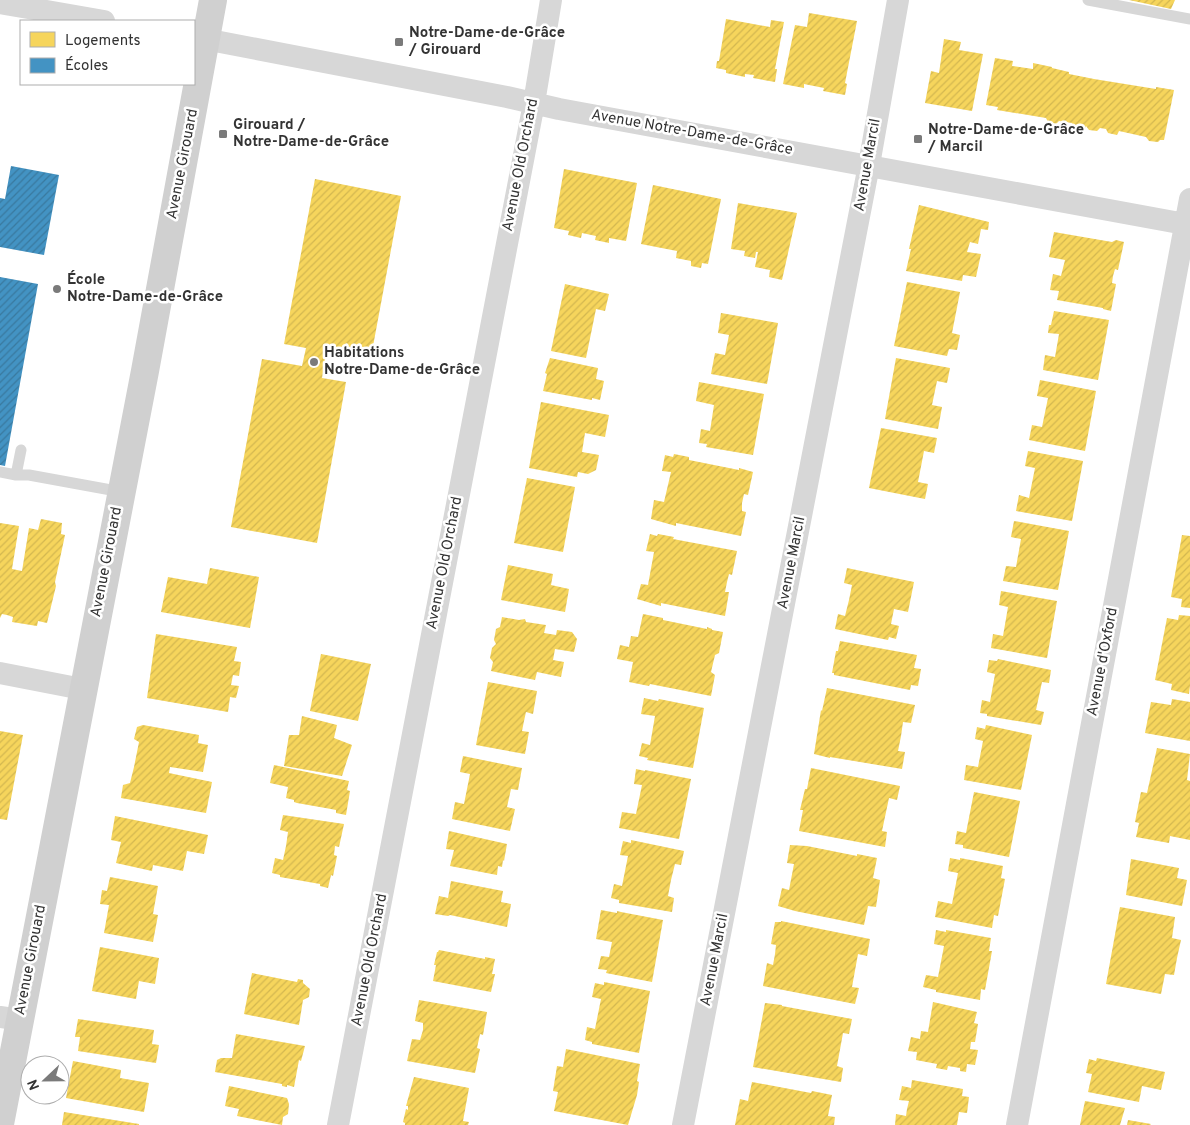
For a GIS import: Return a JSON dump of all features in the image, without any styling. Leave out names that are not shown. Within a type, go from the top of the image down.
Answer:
[{"type":"street","name":"Avenue Girouard","points":[[195,67],[200,38],[213,0]]},
{"type":"street","name":"Avenue Old Orchard","points":[[338,1125],[534,103],[551,0]]},
{"type":"street","name":"Avenue Marcil","points":[[683,1125],[869,165],[898,0]]},
{"type":"street","points":[[0,4],[98,20]]},
{"type":"street","name":"Avenue Notre-Dame-de-Grâce","points":[[200,38],[534,103],[1188,225]]},
{"type":"street","name":"Avenue Girouard","points":[[0,1124],[10,1018],[82,689],[122,492],[192,85]]},
{"type":"street","name":"Avenue d'Oxford","points":[[1017,1125],[1188,225],[1190,199]]},
{"type":"street","points":[[0,673],[82,689]]},
{"type":"lane","points":[[1088,0],[1190,18]]},
{"type":"lane","points":[[16,475],[21,450]]},
{"type":"lane","points":[[0,472],[29,475],[122,492]]},
{"type":"building: Logements","points":[[1129,0],[1175,0],[1171,9]]},
{"type":"building: Logements","points":[[809,13],[857,21],[845,83],[847,84],[845,95],[823,91],[824,88],[804,84],[804,88],[783,84],[795,25],[807,27]]},
{"type":"building: Logements","points":[[726,19],[770,27],[771,20],[784,22],[775,69],[777,69],[775,82],[753,78],[754,75],[745,74],[745,77],[726,73],[726,70],[716,68],[717,61],[719,61]]},
{"type":"building: Logements","points":[[944,39],[961,42],[959,50],[983,54],[972,111],[925,103],[931,71],[939,73]]},
{"type":"building: Logements","points":[[995,58],[1013,61],[1012,66],[1033,69],[1033,63],[1069,72],[1069,74],[1094,79],[1174,90],[1164,140],[1158,142],[1149,141],[1146,137],[1119,131],[1117,135],[1108,133],[1106,129],[1089,130],[1086,126],[1084,132],[1071,130],[1072,123],[1059,121],[1056,124],[1048,122],[1046,118],[997,110],[998,107],[986,105]]},
{"type":"building: Logements","points":[[564,169],[637,183],[626,241],[609,238],[609,243],[595,240],[596,236],[582,233],[581,238],[568,235],[569,231],[554,228]]},
{"type":"building: Logements","name":"Habitations Notre-Dame-de-Grâce","points":[[315,179],[401,196],[371,357],[327,348],[322,378],[346,382],[317,543],[231,527],[262,359],[302,366],[306,348],[284,344]]},
{"type":"building: Logements","points":[[653,185],[721,199],[708,264],[702,263],[701,268],[691,266],[691,261],[676,258],[677,251],[641,244]]},
{"type":"building: Logements","points":[[738,203],[797,213],[782,280],[769,277],[770,270],[755,267],[758,252],[756,252],[755,258],[744,256],[745,251],[731,249]]},
{"type":"building: Logements","points":[[919,205],[989,222],[988,230],[981,229],[978,244],[970,242],[967,252],[981,254],[976,277],[963,275],[962,281],[906,271]]},
{"type":"building: Logements","points":[[1054,232],[1112,242],[1116,240],[1124,242],[1118,270],[1115,269],[1113,276],[1112,283],[1116,284],[1111,311],[1057,300],[1059,291],[1050,290],[1053,274],[1061,276],[1065,260],[1049,257]]},
{"type":"building: Logements","points":[[907,282],[960,292],[952,333],[960,335],[957,350],[949,349],[947,356],[894,346]]},
{"type":"building: Logements","points":[[565,284],[609,294],[605,311],[596,309],[586,358],[551,351]]},
{"type":"building: Logements","points":[[1054,311],[1109,320],[1098,380],[1043,370],[1045,355],[1055,357],[1059,334],[1048,333]]},
{"type":"building: Logements","points":[[721,313],[778,323],[767,384],[711,374],[715,353],[725,355],[729,335],[718,333]]},
{"type":"building: Logements","points":[[550,358],[598,368],[596,379],[604,381],[600,400],[543,391],[547,374],[545,373]]},
{"type":"building: Logements","points":[[896,358],[950,368],[947,383],[937,381],[932,405],[942,407],[938,429],[885,419]]},
{"type":"building: Logements","points":[[1040,380],[1096,391],[1085,451],[1029,440],[1032,425],[1042,427],[1048,398],[1037,396]]},
{"type":"building: Logements","points":[[699,382],[764,394],[753,455],[706,447],[707,444],[699,443],[701,429],[710,431],[714,405],[696,401]]},
{"type":"building: Logements","points":[[541,402],[609,415],[605,437],[585,433],[582,452],[599,455],[596,470],[588,474],[578,472],[577,477],[529,468]]},
{"type":"building: Logements","points":[[881,428],[937,438],[934,453],[924,451],[918,482],[928,484],[925,499],[869,488]]},
{"type":"building: Logements","points":[[1028,451],[1083,461],[1072,521],[1016,511],[1019,495],[1029,498],[1035,468],[1025,466]]},
{"type":"building: Logements","points":[[674,454],[689,457],[689,460],[753,472],[748,495],[744,494],[742,503],[742,511],[746,512],[741,536],[676,523],[676,526],[651,519],[654,500],[664,502],[671,472],[662,471],[665,455],[673,457]]},
{"type":"building: Logements","points":[[527,478],[575,487],[563,552],[514,543]]},
{"type":"building: Logements","points":[[41,519],[62,523],[61,534],[65,535],[47,623],[38,621],[37,626],[12,622],[13,617],[2,614],[0,618],[0,523],[19,526],[12,569],[22,571],[29,528],[38,530]]},
{"type":"building: Logements","points":[[1014,521],[1069,531],[1058,590],[1003,581],[1006,566],[1016,567],[1021,539],[1011,537]]},
{"type":"building: Logements","points":[[650,534],[674,537],[673,539],[737,551],[732,575],[729,574],[725,592],[729,592],[725,616],[661,603],[661,606],[637,599],[641,584],[648,585],[654,552],[646,551]]},
{"type":"building: Logements","points":[[1182,535],[1190,536],[1190,608],[1181,607],[1182,599],[1171,597]]},
{"type":"building: Logements","points":[[508,565],[553,574],[551,585],[569,589],[565,612],[501,600]]},
{"type":"building: Logements","points":[[210,568],[259,577],[250,628],[161,612],[168,577],[207,584]]},
{"type":"building: Logements","points":[[847,568],[914,582],[908,612],[894,609],[891,624],[899,626],[896,639],[889,637],[888,640],[835,629],[838,614],[845,616],[852,585],[844,583]]},
{"type":"building: Logements","points":[[1001,591],[1057,601],[1047,658],[991,648],[993,634],[1003,636],[1008,607],[999,605]]},
{"type":"building: Logements","points":[[643,614],[723,632],[719,653],[715,655],[711,672],[715,675],[711,696],[650,684],[649,686],[629,682],[633,662],[617,659],[620,645],[629,647],[631,636],[638,637]]},
{"type":"building: Logements","points":[[1179,615],[1190,616],[1189,694],[1171,690],[1172,684],[1155,680],[1167,618],[1178,620]]},
{"type":"building: Logements","points":[[502,617],[519,620],[525,619],[526,622],[546,625],[544,633],[556,635],[557,630],[572,632],[577,639],[574,652],[555,649],[553,660],[564,662],[561,677],[537,672],[535,680],[491,671],[493,662],[490,658],[492,648],[496,644],[494,640],[496,629],[500,627]]},
{"type":"building: Logements","points":[[156,634],[237,647],[234,661],[241,662],[239,676],[233,675],[231,685],[239,686],[236,698],[230,697],[228,712],[147,698]]},
{"type":"building: Logements","points":[[840,641],[917,655],[914,668],[921,669],[918,686],[911,685],[910,690],[834,675],[832,673]]},
{"type":"building: Logements","points":[[321,654],[371,664],[358,721],[310,711]]},
{"type":"building: Logements","points":[[998,659],[1051,670],[1049,683],[1042,682],[1036,710],[1044,712],[1041,725],[987,716],[987,714],[980,713],[982,700],[990,702],[995,674],[987,672],[989,660],[997,661]]},
{"type":"building: Logements","points":[[488,682],[537,691],[533,714],[526,712],[522,731],[529,732],[525,754],[476,745]]},
{"type":"building: Logements","points":[[827,688],[915,705],[911,723],[903,722],[898,751],[905,752],[902,769],[814,754],[821,710]]},
{"type":"building: Logements","points":[[644,698],[704,708],[693,768],[647,760],[648,758],[639,756],[642,743],[650,745],[655,716],[641,714]]},
{"type":"building: Logements","points":[[1172,699],[1190,702],[1190,741],[1145,733],[1151,702],[1171,705]]},
{"type":"building: Logements","points":[[302,716],[337,725],[334,738],[352,745],[342,776],[284,766],[289,735],[299,735]]},
{"type":"building: Logements","points":[[143,725],[199,735],[198,743],[208,745],[203,772],[170,767],[169,773],[212,782],[206,813],[121,798],[123,785],[130,783],[134,767],[139,742],[134,739],[137,727]]},
{"type":"building: Logements","points":[[986,725],[1032,735],[1021,790],[964,780],[966,765],[978,767],[983,741],[975,739],[977,727],[985,729]]},
{"type":"building: Logements","points":[[0,731],[23,735],[7,820],[0,819]]},
{"type":"building: Logements","points":[[1157,748],[1190,754],[1187,780],[1190,781],[1190,840],[1170,836],[1169,843],[1136,837],[1139,823],[1135,822],[1141,792],[1147,793]]},
{"type":"building: Logements","points":[[463,756],[522,768],[518,790],[511,789],[507,807],[515,809],[510,831],[452,819],[455,802],[464,804],[470,774],[460,772]]},
{"type":"building: Logements","points":[[274,765],[349,781],[347,790],[350,791],[346,815],[336,813],[336,810],[297,803],[286,798],[288,787],[270,783]]},
{"type":"building: Logements","points":[[811,768],[900,786],[897,800],[889,798],[882,831],[887,832],[885,847],[799,831],[803,810],[800,810]]},
{"type":"building: Logements","points":[[636,769],[691,779],[679,839],[619,828],[622,812],[636,814],[642,785],[634,784]]},
{"type":"building: Logements","points":[[974,792],[1020,801],[1009,857],[963,848],[963,845],[955,844],[957,831],[966,833]]},
{"type":"building: Logements","points":[[283,815],[344,824],[339,847],[335,846],[334,855],[337,856],[333,876],[331,875],[328,888],[320,886],[320,884],[280,877],[280,875],[272,873],[275,858],[283,860],[286,846],[288,832],[280,830]]},
{"type":"building: Logements","points":[[115,816],[208,835],[204,854],[187,851],[183,871],[153,865],[152,871],[116,863],[121,842],[111,840]]},
{"type":"building: Logements","points":[[449,831],[507,844],[504,861],[502,867],[498,866],[497,875],[450,866],[454,850],[446,849]]},
{"type":"building: Logements","points":[[631,840],[684,851],[681,865],[675,864],[671,880],[668,896],[674,898],[672,912],[619,903],[619,900],[611,898],[614,884],[622,886],[628,856],[620,855],[623,841],[631,843]]},
{"type":"building: Logements","points":[[790,845],[807,846],[877,858],[873,878],[880,880],[876,907],[868,906],[864,925],[778,906],[782,888],[789,890],[794,864],[787,863]]},
{"type":"building: Logements","points":[[950,858],[1003,866],[1001,878],[1005,879],[998,916],[994,915],[992,928],[935,917],[938,901],[952,904],[958,873],[948,871]]},
{"type":"building: Logements","points":[[1131,859],[1179,868],[1177,878],[1187,880],[1182,906],[1126,895]]},
{"type":"building: Logements","points":[[110,877],[158,886],[153,914],[158,915],[153,942],[104,933],[109,905],[100,904],[102,890],[107,891]]},
{"type":"building: Logements","points":[[451,881],[503,891],[501,902],[511,904],[507,927],[450,915],[435,914],[439,896],[448,898]]},
{"type":"building: Logements","points":[[1120,907],[1175,917],[1172,938],[1181,940],[1174,975],[1165,974],[1161,994],[1106,984]]},
{"type":"building: Logements","points":[[601,910],[617,913],[617,911],[663,920],[652,982],[606,973],[607,970],[598,969],[601,956],[609,957],[612,942],[596,939]]},
{"type":"building: Logements","points":[[781,921],[870,939],[867,956],[858,954],[852,987],[859,988],[855,1004],[763,986],[767,963],[773,965],[776,945],[771,944],[775,922]]},
{"type":"building: Logements","points":[[936,930],[991,938],[989,951],[992,951],[985,990],[981,989],[980,1000],[936,992],[936,990],[923,987],[926,975],[938,977],[944,946],[934,944]]},
{"type":"building: Logements","points":[[100,947],[159,958],[155,984],[139,981],[136,999],[92,991]]},
{"type":"building: Logements","points":[[439,950],[485,959],[485,957],[495,959],[492,974],[495,974],[491,992],[433,981],[436,965],[434,965]]},
{"type":"building: Logements","points":[[252,973],[297,982],[298,979],[303,980],[303,983],[310,989],[309,997],[303,1000],[299,1025],[244,1014]]},
{"type":"building: Logements","points":[[604,982],[650,991],[639,1053],[592,1044],[592,1042],[585,1040],[587,1027],[595,1029],[601,999],[592,997],[595,983],[604,985]]},
{"type":"building: Logements","points":[[419,1000],[487,1012],[483,1035],[480,1034],[477,1048],[480,1049],[475,1073],[407,1061],[412,1039],[420,1040],[423,1030],[423,1023],[415,1021]]},
{"type":"building: Logements","points":[[933,1002],[977,1012],[974,1023],[978,1024],[975,1042],[971,1042],[970,1049],[978,1050],[975,1065],[967,1064],[966,1072],[960,1071],[960,1068],[948,1066],[947,1070],[936,1068],[937,1064],[916,1060],[917,1052],[908,1051],[911,1037],[920,1039],[921,1031],[928,1032]]},
{"type":"building: Logements","points":[[765,1003],[852,1019],[849,1034],[843,1033],[837,1066],[843,1068],[841,1082],[753,1067]]},
{"type":"building: Logements","points":[[78,1019],[154,1030],[152,1044],[159,1045],[156,1063],[78,1051],[80,1037],[75,1037]]},
{"type":"building: Logements","points":[[236,1034],[305,1046],[301,1061],[299,1060],[294,1087],[215,1072],[217,1060],[232,1058]]},
{"type":"building: Logements","points":[[566,1049],[640,1064],[637,1095],[628,1125],[554,1111],[558,1092],[553,1091],[557,1066],[563,1067]]},
{"type":"building: Logements","points":[[1097,1058],[1165,1072],[1161,1090],[1142,1086],[1139,1102],[1088,1092],[1092,1074],[1086,1073],[1089,1059],[1096,1061]]},
{"type":"building: Logements","points":[[73,1061],[121,1070],[120,1078],[149,1083],[144,1112],[70,1099],[70,1077]]},
{"type":"building: Logements","points":[[414,1077],[469,1088],[463,1121],[469,1122],[468,1125],[405,1125],[403,1122],[406,1109],[408,1110],[408,1106],[406,1106]]},
{"type":"building: Logements","points":[[912,1080],[963,1089],[962,1096],[969,1097],[967,1113],[959,1112],[957,1125],[895,1125],[896,1114],[906,1116],[909,1101],[899,1100],[902,1086],[911,1088]]},
{"type":"building: Logements","points":[[752,1082],[832,1095],[828,1116],[835,1117],[834,1125],[735,1125],[740,1099],[748,1101]]},
{"type":"building: Logements","points":[[229,1086],[287,1098],[289,1104],[288,1114],[283,1117],[282,1125],[237,1116],[239,1109],[225,1106]]},
{"type":"building: Logements","points":[[1085,1101],[1125,1108],[1120,1125],[1080,1125]]},
{"type":"building: Logements","points":[[64,1112],[139,1124],[139,1125],[62,1125]]},
{"type":"building: Logements","points":[[1128,1120],[1151,1124],[1127,1125]]},
{"type":"building: Écoles","points":[[11,166],[59,175],[44,255],[0,247],[0,198],[5,199]]},
{"type":"building: Écoles","points":[[0,277],[38,284],[5,466],[0,465]]},
{"type":"place","name":"Notre-Dame-de-Grâce / Girouard","points":[[399,42]]},
{"type":"place","name":"Girouard / Notre-Dame-de-Grâce","points":[[223,134]]},
{"type":"place","name":"Notre-Dame-de-Grâce / Marcil","points":[[918,139]]},
{"type":"place","name":"École Notre-Dame-de-Grâce","points":[[57,289]]},
{"type":"place","name":"Habitations Notre-Dame-de-Grâce","points":[[314,362]]}]
